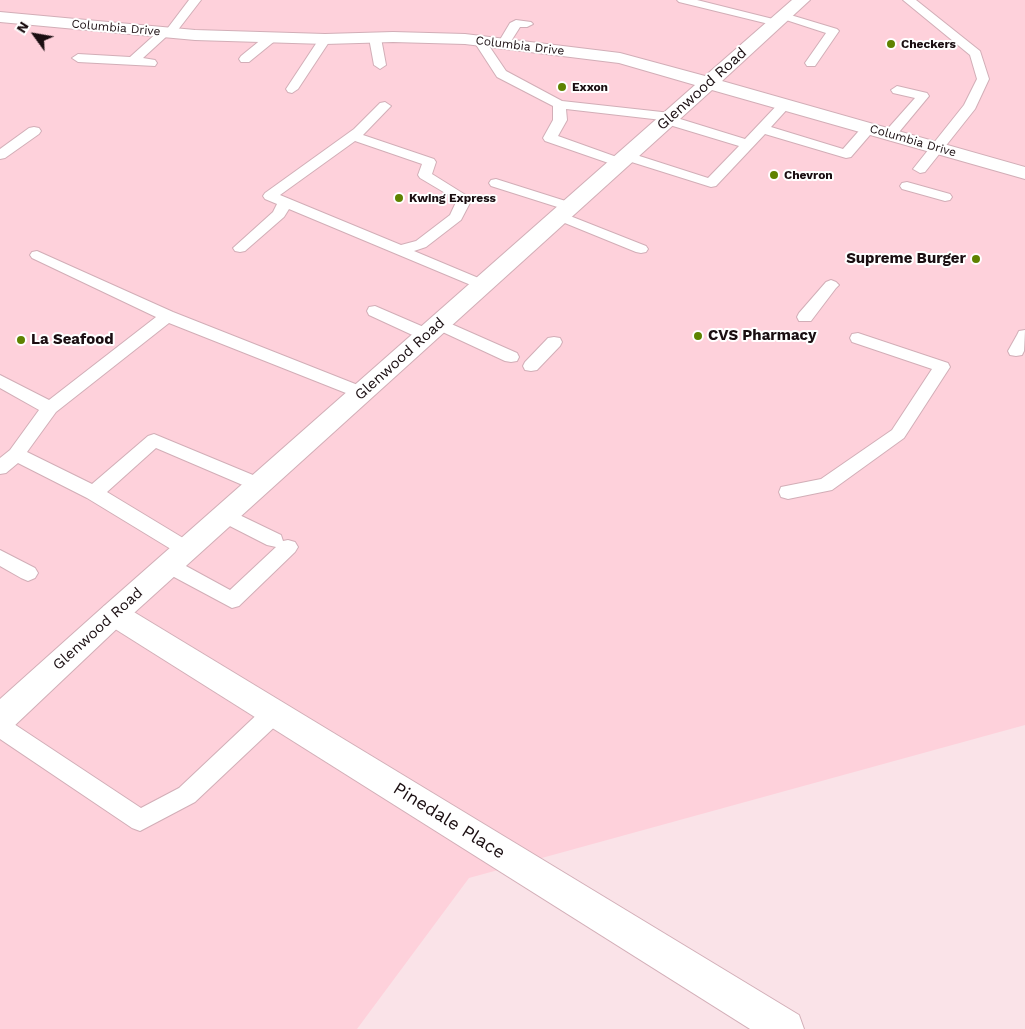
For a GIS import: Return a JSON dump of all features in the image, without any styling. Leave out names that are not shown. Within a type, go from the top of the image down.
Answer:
[{"type":"main road","name":"Glenwood Road","points":[[0,719],[177,557],[802,0]]},
{"type":"main road","name":"Columbia Drive","points":[[0,17],[167,32],[325,39],[479,40],[620,58],[1025,173]]},
{"type":"main road","name":"Pinedale Place","points":[[114,614],[785,1029]]},
{"type":"lane","points":[[133,61],[167,32],[195,0]]},
{"type":"lane","points":[[683,0],[833,31],[811,63]]},
{"type":"lane","points":[[909,0],[976,54],[983,79],[970,106],[920,170]]},
{"type":"lane","points":[[504,43],[516,23],[528,24]]},
{"type":"lane","points":[[245,59],[272,37]]},
{"type":"lane","points":[[375,38],[380,65]]},
{"type":"lane","points":[[292,89],[325,39]]},
{"type":"lane","points":[[479,40],[501,74],[559,104],[670,118],[748,144]]},
{"type":"lane","points":[[78,58],[151,63]]},
{"type":"lane","points":[[890,134],[923,96],[898,90]]},
{"type":"lane","points":[[559,104],[560,120],[550,138],[711,183],[785,105]]},
{"type":"lane","points":[[385,106],[356,134],[270,196],[483,285]]},
{"type":"lane","points":[[762,129],[846,154],[868,128]]},
{"type":"lane","points":[[0,155],[34,131]]},
{"type":"lane","points":[[356,134],[430,162],[425,174],[465,199],[456,217],[421,244],[400,250]]},
{"type":"lane","points":[[496,183],[565,212],[641,249]]},
{"type":"lane","points":[[907,186],[944,197]]},
{"type":"lane","points":[[240,248],[279,214],[285,202]]},
{"type":"lane","points":[[37,254],[167,316],[362,393]]},
{"type":"lane","points":[[805,316],[831,285]]},
{"type":"lane","points":[[374,311],[433,329],[511,357]]},
{"type":"lane","points":[[0,468],[16,454],[50,408],[167,316]]},
{"type":"lane","points":[[1016,351],[1025,335]]},
{"type":"lane","points":[[788,492],[826,485],[898,434],[942,366],[858,338]]},
{"type":"lane","points":[[530,366],[554,342]]},
{"type":"lane","points":[[0,381],[50,408]]},
{"type":"lane","points":[[94,493],[154,440],[259,484]]},
{"type":"lane","points":[[16,454],[94,493],[232,600],[281,543],[225,515]]},
{"type":"lane","points":[[0,557],[28,574]]},
{"type":"lane","points":[[0,727],[140,820],[187,795],[274,713]]},
{"type":"shaded area","points":[[0,0],[1025,0],[1025,725],[469,878],[357,1029],[0,1029]]},
{"type":"place","name":"Checkers","points":[[891,44]]},
{"type":"place","name":"Exxon","points":[[562,87]]},
{"type":"place","name":"Chevron","points":[[774,175]]},
{"type":"place","name":"Kwing Express","points":[[399,198]]},
{"type":"place","name":"Supreme Burger","points":[[976,259]]},
{"type":"place","name":"CVS Pharmacy","points":[[698,336]]},
{"type":"place","name":"La Seafood","points":[[21,340]]}]
